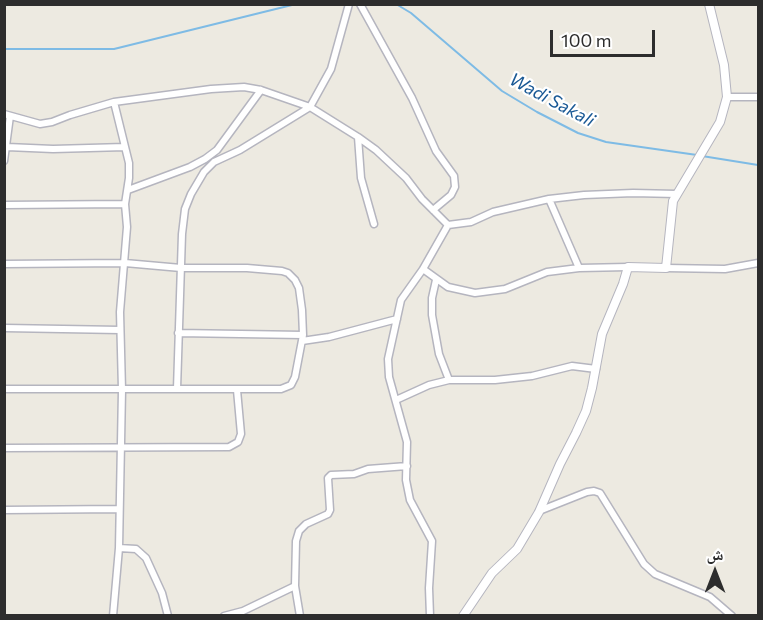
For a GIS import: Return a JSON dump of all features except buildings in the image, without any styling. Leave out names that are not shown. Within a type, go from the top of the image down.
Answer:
[{"type":"street","points":[[177,389],[182,234],[185,209],[191,194],[204,172],[214,162],[240,150],[310,107],[331,69],[349,4]]},
{"type":"street","points":[[360,4],[412,98],[436,151],[454,176],[455,187],[451,195],[433,210]]},
{"type":"street","points":[[666,268],[673,201],[720,122],[727,97],[724,65],[709,4]]},
{"type":"street","points":[[4,161],[7,147],[7,115],[40,124],[114,102],[244,87],[261,90],[310,107],[358,136],[406,178],[448,225]]},
{"type":"street","points":[[128,190],[190,167],[217,150],[261,90]]},
{"type":"street","points":[[727,97],[759,97]]},
{"type":"street","points":[[113,615],[119,548],[122,390],[120,330],[127,227],[125,204],[129,164],[114,102]]},
{"type":"street","points":[[358,136],[361,178],[374,224]]},
{"type":"street","points":[[7,147],[53,149],[125,147]]},
{"type":"street","points":[[205,159],[214,162]]},
{"type":"street","points":[[448,225],[471,222],[493,212],[549,199],[614,194],[677,194]]},
{"type":"street","points":[[549,199],[579,268]]},
{"type":"street","points":[[4,205],[125,204]]},
{"type":"street","points":[[430,615],[432,541],[410,500],[406,480],[407,442],[388,376],[388,359],[401,300],[423,269],[448,225]]},
{"type":"street","points":[[4,264],[125,263],[181,268],[247,268],[282,271],[288,273],[299,288],[303,338],[295,377],[291,385],[281,389],[4,389]]},
{"type":"street","points":[[423,269],[448,287],[463,291],[493,292],[547,272],[579,268],[725,269],[759,263]]},
{"type":"street","points":[[463,615],[492,573],[517,549],[538,512],[586,411],[602,334],[628,267]]},
{"type":"street","points":[[436,280],[432,298],[432,315],[439,354],[449,380]]},
{"type":"street","points":[[178,333],[329,337],[397,319]]},
{"type":"street","points":[[5,329],[120,330]]},
{"type":"street","points":[[396,400],[429,385],[449,380],[495,380],[532,376],[572,366],[596,369]]},
{"type":"street","points":[[4,448],[229,447],[238,442],[241,435],[237,390]]},
{"type":"street","points":[[300,615],[295,586],[296,541],[299,531],[306,524],[328,514],[330,510],[328,478],[332,475],[354,474],[368,469],[407,466]]},
{"type":"street","points":[[538,512],[587,492],[600,493],[644,564],[655,574],[710,597],[732,615]]},
{"type":"street","points":[[4,510],[119,509]]},
{"type":"street","points":[[119,548],[136,549],[146,558],[162,592],[168,615]]},
{"type":"street","points":[[224,615],[243,611],[295,586]]},
{"type":"waterway","name":"Wadi Sakali","points":[[4,49],[114,49],[296,4]]},
{"type":"waterway","name":"Wadi Sakali","points":[[396,4],[411,13],[502,91],[578,133],[606,142],[697,155]]},
{"type":"waterway","name":"Wadi Sakali","points":[[702,156],[758,165]]}]
